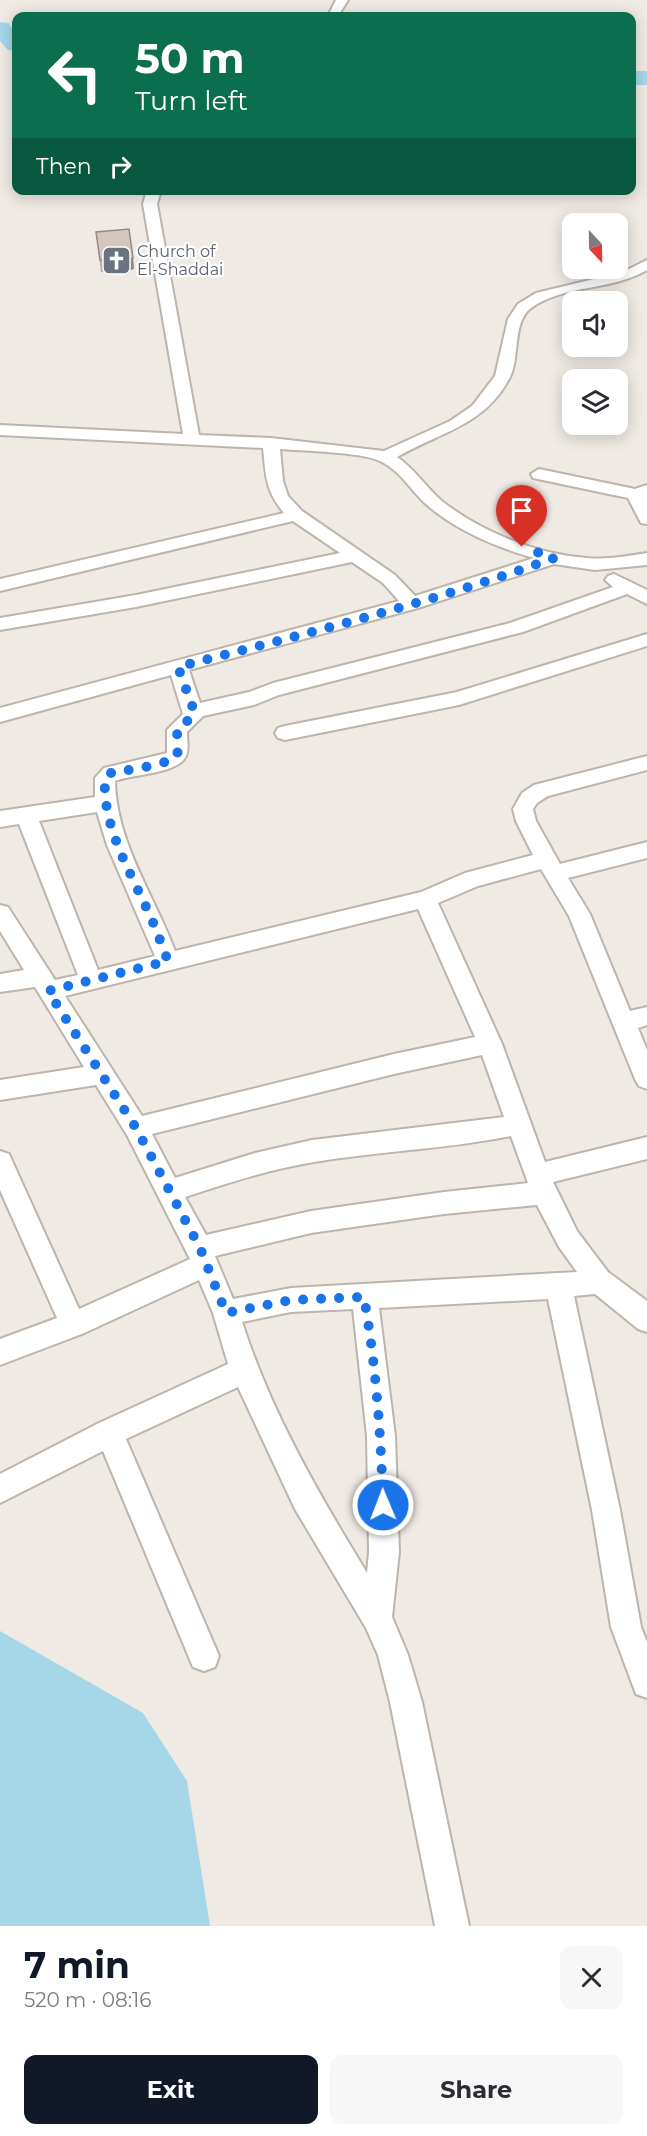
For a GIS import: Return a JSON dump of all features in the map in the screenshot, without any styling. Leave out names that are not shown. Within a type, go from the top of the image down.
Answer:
[{"type":"street","points":[[326,0],[341,2]]},
{"type":"street","points":[[153,195],[150,204],[192,441]]},
{"type":"street","points":[[387,456],[404,446],[456,424],[478,409],[503,376],[515,319],[523,307],[542,296],[628,274],[647,264]]},
{"type":"street","points":[[0,430],[352,449],[387,456],[409,474],[424,492],[452,517],[477,530],[554,558],[587,564],[647,559]]},
{"type":"street","points":[[271,443],[275,481],[280,497],[296,515],[389,579],[412,604]]},
{"type":"street","points":[[539,474],[642,493],[637,501],[647,519]]},
{"type":"street","points":[[0,585],[296,515]]},
{"type":"street","points":[[0,624],[136,601],[354,556]]},
{"type":"street","points":[[0,715],[412,604],[554,558]]},
{"type":"street","points":[[587,564],[647,598]]},
{"type":"street","points":[[194,711],[236,703],[273,690],[516,628],[627,588]]},
{"type":"street","points":[[285,733],[459,698],[647,640]]},
{"type":"street","points":[[168,961],[109,822],[105,778],[111,773],[173,759],[177,754],[177,730],[193,716],[194,711],[178,667]]},
{"type":"street","points":[[647,763],[541,790],[529,798],[523,809],[526,821],[550,867],[579,914],[647,1079]]},
{"type":"street","points":[[0,819],[107,803]]},
{"type":"street","points":[[26,815],[91,980]]},
{"type":"street","points":[[0,983],[44,984],[91,980],[425,899],[472,879],[647,850]]},
{"type":"street","points":[[425,899],[490,1044],[541,1184],[568,1239],[599,1281],[647,1320]]},
{"type":"street","points":[[0,913],[136,1128],[203,1256],[226,1313],[244,1370],[305,1499],[377,1617],[393,1655],[406,1702],[452,1926]]},
{"type":"street","points":[[624,1022],[647,1016]]},
{"type":"street","points":[[136,1128],[394,1064],[490,1044]]},
{"type":"street","points":[[0,1090],[100,1074]]},
{"type":"street","points":[[169,1191],[283,1157],[385,1142],[496,1130],[520,1124]]},
{"type":"street","points":[[0,1352],[73,1325],[203,1256],[311,1222],[444,1203],[541,1184],[647,1148]]},
{"type":"street","points":[[0,1162],[73,1325]]},
{"type":"street","points":[[226,1313],[291,1300],[559,1286],[599,1281]]},
{"type":"street","points":[[559,1286],[606,1510],[626,1627],[647,1683]]},
{"type":"street","points":[[364,1297],[372,1346],[381,1436],[384,1552],[377,1617]]},
{"type":"street","points":[[0,1489],[109,1433],[244,1370]]},
{"type":"street","points":[[109,1433],[204,1656]]},
{"type":"water","points":[[0,1631],[143,1713],[187,1781],[210,1926],[0,1926]]},
{"type":"building","points":[[129,229],[133,258],[110,262],[108,259],[100,260],[96,232]]},
{"type":"waterway","points":[[0,28],[12,41]]},
{"type":"waterway","points":[[636,78],[647,78]]},
{"type":"place","name":"Church of El-Shaddai","points":[[116,260]]},
{"type":"route","points":[[383,1505],[381,1436],[372,1346],[364,1297],[291,1300],[226,1313],[200,1248],[136,1128],[48,991],[168,961],[147,910],[129,875],[109,822],[105,778],[111,773],[163,763],[173,759],[177,754],[177,730],[193,716],[194,711],[178,667],[372,617],[554,558],[522,547]]}]
